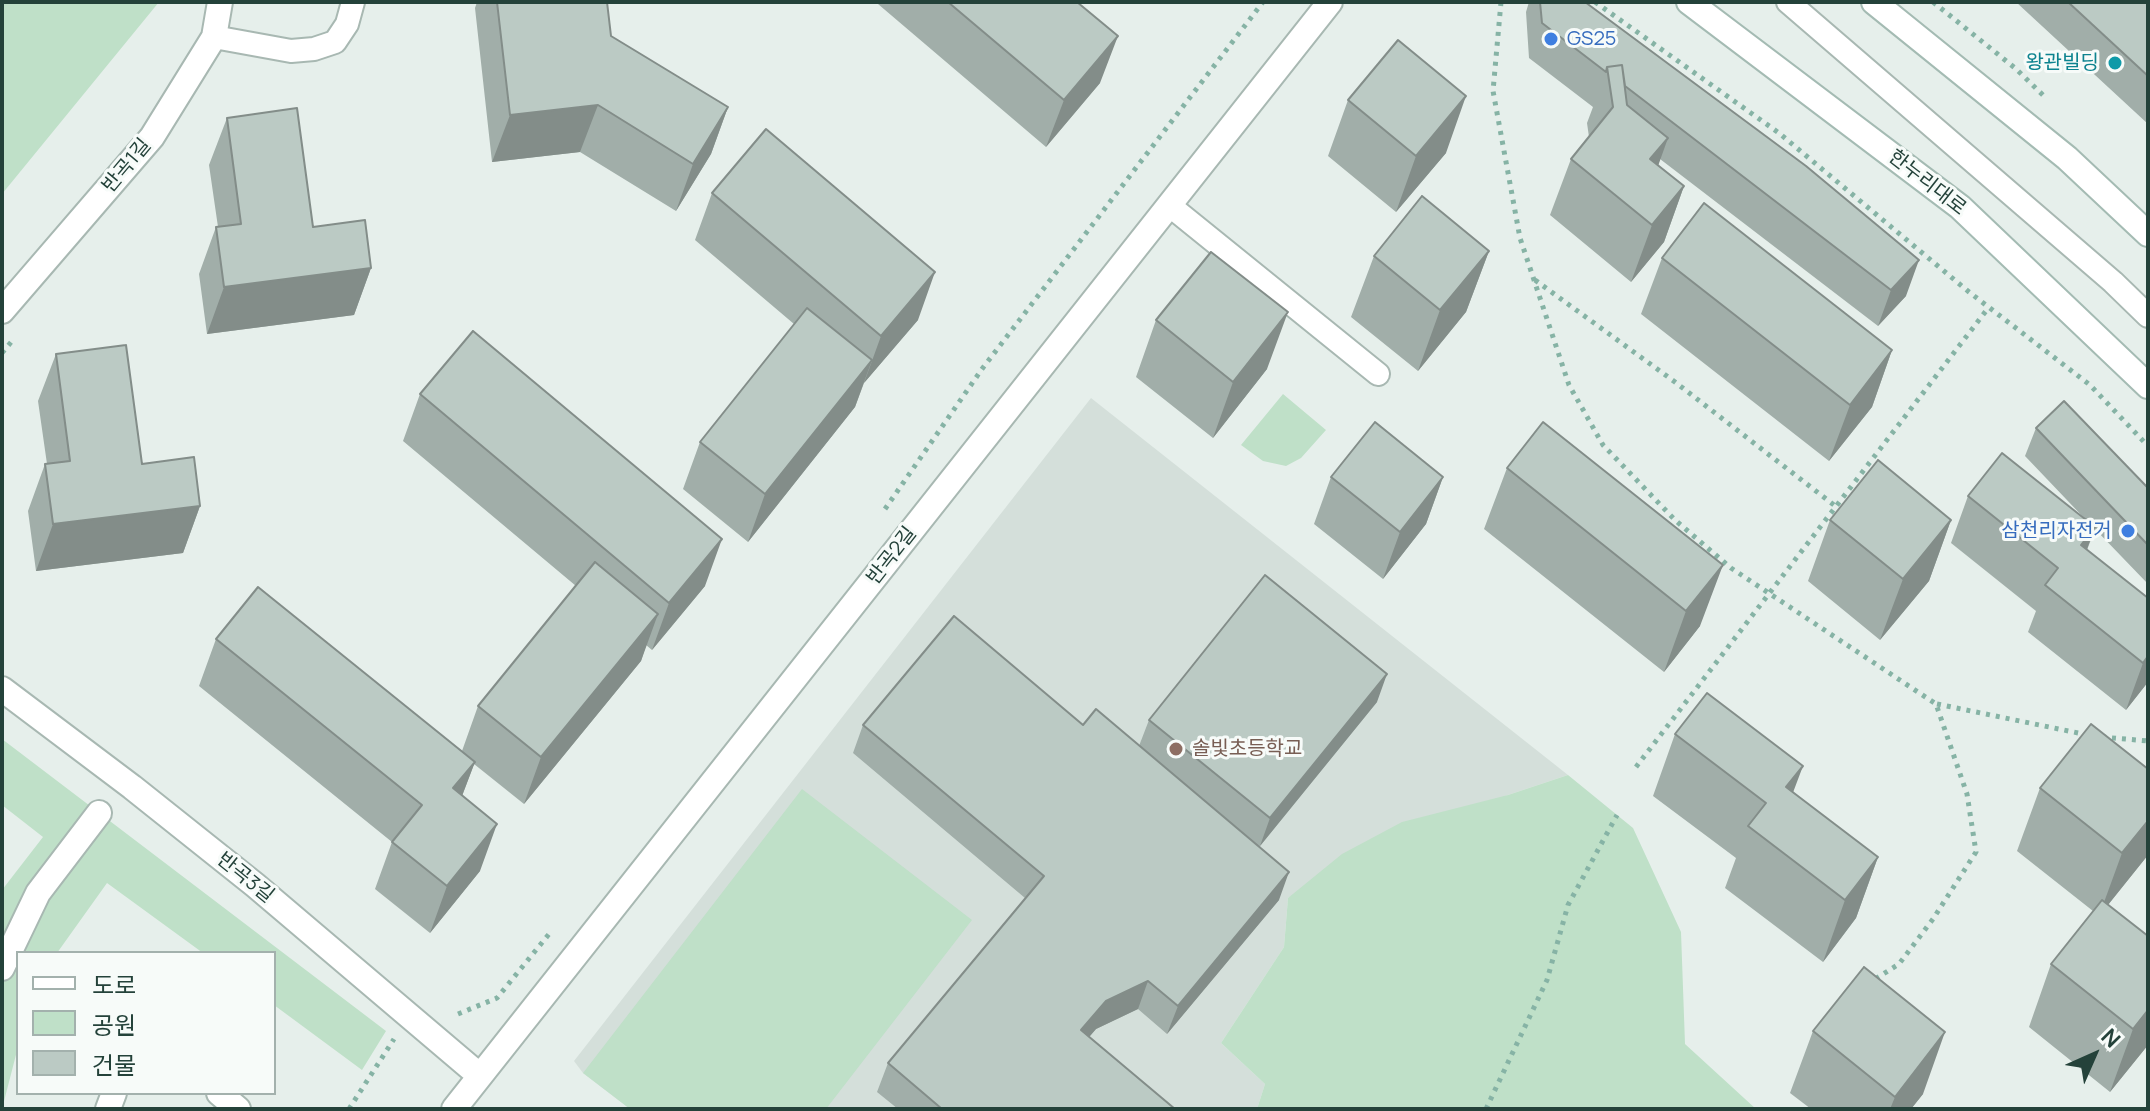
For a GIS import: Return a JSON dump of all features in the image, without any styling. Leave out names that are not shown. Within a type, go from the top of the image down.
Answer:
[{"type":"street","name":"반곡1길","points":[[2,311],[152,137],[214,37],[220,2]]},
{"type":"street","name":"반곡2길","points":[[454,1109],[1330,2]]},
{"type":"street","name":"한누리대로","points":[[1689,2],[1960,207],[2148,386]]},
{"type":"street","points":[[1874,2],[2067,158],[2148,234]]},
{"type":"street","name":"반곡3길","points":[[2,689],[255,885],[480,1076]]},
{"type":"street","points":[[2,968],[38,893],[99,813]]},
{"type":"street","points":[[221,1095],[238,1109]]},
{"type":"lane","points":[[214,37],[291,51],[314,49],[335,42],[347,24],[353,2]]},
{"type":"lane","points":[[1788,2],[2113,282],[2148,316]]},
{"type":"lane","points":[[1169,205],[1378,374]]},
{"type":"path","points":[[877,521],[982,369],[1263,2]]},
{"type":"path","points":[[1501,2],[1493,91],[1520,238],[1569,385],[1603,445],[1675,520],[1731,568],[1936,704],[2077,734],[2148,741]]},
{"type":"path","points":[[1595,2],[1779,133],[1989,307],[2090,385],[2148,446]]},
{"type":"path","points":[[1534,280],[1675,382],[1834,505]]},
{"type":"path","points":[[1636,767],[1769,595],[1834,505],[1989,307]]},
{"type":"path","points":[[1863,987],[1899,964],[1933,919],[1976,852],[1967,794],[1936,704]]},
{"type":"path","points":[[1486,1109],[1547,980],[1568,905],[1617,815]]},
{"type":"path","points":[[349,1109],[398,1033],[424,1000],[460,1015],[497,998],[556,925]]},
{"type":"shaded area","name":"솔빛초등학교","points":[[1091,398],[1568,775],[1508,795],[1288,898],[1284,947],[1221,1043],[1265,1084],[1257,1109],[630,1109],[583,1073],[574,1061]]},
{"type":"green space","points":[[2,2],[159,2],[2,194]]},
{"type":"green space","points":[[1283,394],[1326,430],[1301,458],[1286,466],[1263,461],[1241,445]]},
{"type":"green space","points":[[2,739],[386,1031],[362,1070],[276,1006],[276,951],[200,951],[107,883],[58,951],[16,951],[16,1055],[2,1109],[2,890],[43,837],[2,805]]},
{"type":"green space","points":[[1568,775],[1633,828],[1681,932],[1685,1044],[1756,1109],[1257,1109],[1265,1084],[1221,1043],[1284,947],[1288,898],[1342,854],[1402,822],[1508,795]]},
{"type":"green space","points":[[802,789],[972,920],[826,1109],[630,1109],[583,1073]]},
{"type":"building","points":[[497,2],[607,2],[611,36],[728,107],[693,164],[598,105],[510,115]]},
{"type":"building","points":[[948,2],[1077,2],[1118,36],[1064,100]]},
{"type":"building","points":[[1540,2],[1585,2],[1806,166],[1919,260],[1891,290],[1625,86],[1622,65],[1607,67],[1606,72],[1542,23]]},
{"type":"building","points":[[2068,2],[2148,2],[2148,76]]},
{"type":"building","points":[[1398,40],[1466,96],[1416,156],[1348,100]]},
{"type":"building","points":[[1622,65],[1627,105],[1668,138],[1650,159],[1684,186],[1652,225],[1571,159],[1613,107],[1607,67]]},
{"type":"building","points":[[297,108],[313,227],[365,220],[371,268],[224,287],[216,227],[241,224],[227,118]]},
{"type":"building","points":[[766,129],[935,272],[881,336],[712,193]]},
{"type":"building","points":[[1422,196],[1489,251],[1440,310],[1374,256]]},
{"type":"building","points":[[1704,203],[1892,350],[1850,405],[1662,258]]},
{"type":"building","points":[[1211,252],[1288,312],[1233,382],[1156,320]]},
{"type":"building","points":[[807,308],[872,360],[765,494],[700,442]]},
{"type":"building","points":[[473,331],[722,539],[669,603],[420,394]]},
{"type":"building","points":[[126,345],[142,464],[194,457],[200,506],[53,524],[45,464],[70,461],[56,354]]},
{"type":"building","points":[[2064,401],[2148,488],[2148,545],[2036,428]]},
{"type":"building","points":[[1375,422],[1443,477],[1400,532],[1331,477]]},
{"type":"building","points":[[1543,422],[1723,565],[1686,611],[1507,468]]},
{"type":"building","points":[[2002,453],[2095,527],[2081,545],[2148,598],[2148,656],[2143,663],[2045,585],[2058,568],[1968,496]]},
{"type":"building","points":[[1878,460],[1951,520],[1903,579],[1830,520]]},
{"type":"building","points":[[595,562],[658,614],[541,757],[478,706]]},
{"type":"building","points":[[1265,575],[1387,674],[1270,818],[1149,720]]},
{"type":"building","points":[[258,587],[475,762],[453,788],[497,824],[447,886],[392,842],[422,805],[216,639]]},
{"type":"building","points":[[954,616],[1083,725],[1096,709],[1289,872],[1178,1006],[1148,981],[1106,1001],[1081,1030],[1175,1109],[942,1109],[888,1063],[1044,876],[863,725]]},
{"type":"building","points":[[1707,693],[1803,766],[1786,787],[1878,857],[1845,900],[1748,826],[1766,803],[1675,734]]},
{"type":"building","points":[[2091,724],[2148,769],[2148,821],[2122,853],[2040,788]]},
{"type":"building","points":[[2102,900],[2148,936],[2148,1010],[2133,1029],[2051,964]]},
{"type":"building","points":[[1864,967],[1945,1032],[1895,1097],[1813,1031]]},
{"type":"place","name":"GS25","points":[[1551,39]]},
{"type":"place","name":"왕관빌딩","points":[[2115,63]]},
{"type":"place","name":"삼천리자전거","points":[[2128,531]]},
{"type":"place","name":"솔빛초등학교","points":[[1176,749]]}]
